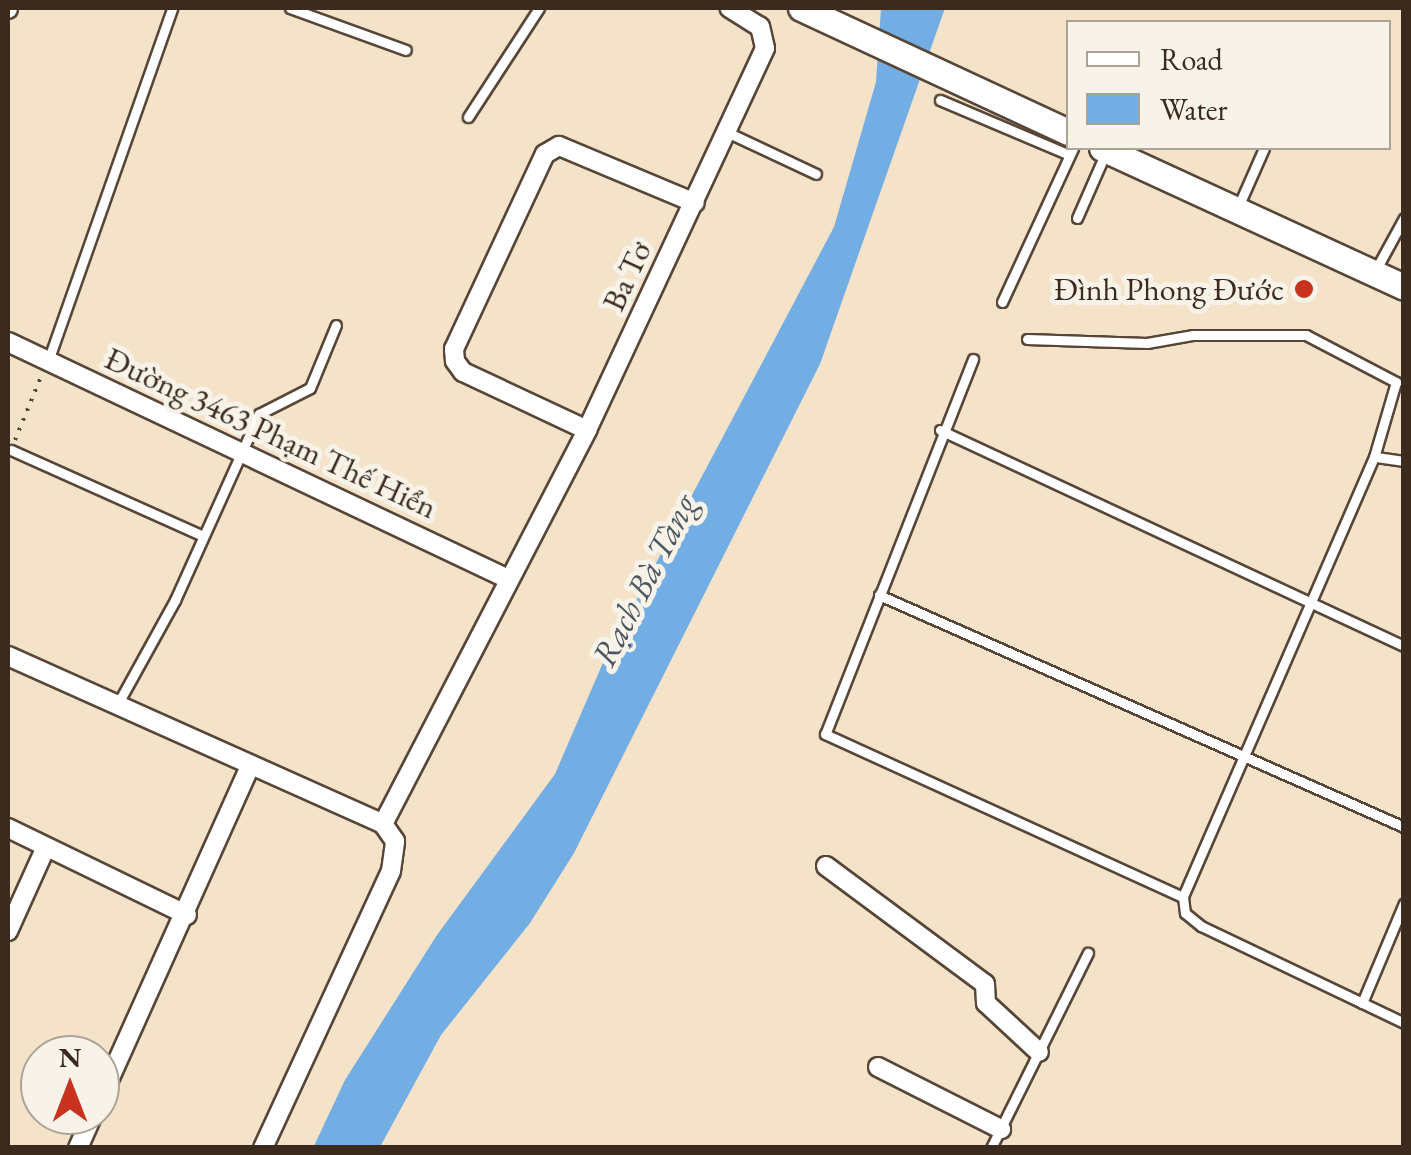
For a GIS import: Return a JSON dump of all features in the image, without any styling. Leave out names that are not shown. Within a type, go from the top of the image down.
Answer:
[{"type":"main road","points":[[801,8],[960,82],[1066,142]]},
{"type":"main road","points":[[1107,150],[1404,287]]},
{"type":"street","name":"Ba Tơ","points":[[383,824],[587,430],[730,132],[767,41],[760,28],[729,8]]},
{"type":"street","points":[[587,430],[463,372],[455,361],[454,349],[545,154],[559,146],[694,203]]},
{"type":"street","name":"Đường 3463 Phạm Thế Hiển","points":[[8,342],[508,579]]},
{"type":"street","points":[[8,656],[116,708],[383,824],[395,842],[390,870],[263,1148]]},
{"type":"street","points":[[120,1057],[187,915],[250,766]]},
{"type":"street","points":[[8,828],[187,915]]},
{"type":"street","points":[[8,931],[46,847]]},
{"type":"street","points":[[826,866],[985,984],[986,1003],[1039,1052]]},
{"type":"street","points":[[878,1067],[1000,1129]]},
{"type":"lane","points":[[48,361],[172,8]]},
{"type":"lane","points":[[290,8],[406,50]]},
{"type":"lane","points":[[468,117],[538,8]]},
{"type":"lane","points":[[940,100],[1066,143]]},
{"type":"lane","points":[[730,132],[816,174]]},
{"type":"lane","points":[[1002,302],[1067,150]]},
{"type":"lane","points":[[1076,218],[1105,150]]},
{"type":"lane","points":[[1237,210],[1263,150]]},
{"type":"lane","points":[[1374,274],[1404,218]]},
{"type":"lane","points":[[116,708],[259,414],[310,388],[336,326]]},
{"type":"lane","points":[[1027,339],[1147,343],[1193,335],[1306,335],[1396,382],[1374,457],[1183,896],[1184,914],[1201,926],[1404,1022]]},
{"type":"lane","points":[[973,359],[940,430],[824,734],[833,742],[1183,896]]},
{"type":"lane","points":[[940,430],[1404,646]]},
{"type":"lane","points":[[11,450],[202,536]]},
{"type":"lane","points":[[1374,457],[1404,461]]},
{"type":"lane","points":[[879,596],[1244,760],[1404,827]]},
{"type":"lane","points":[[1362,1003],[1404,903]]},
{"type":"lane","points":[[991,1148],[1088,954]]},
{"type":"path","points":[[11,450],[48,361]]},
{"type":"water","name":"Rạch Bà Tàng","points":[[881,8],[945,8],[820,364],[574,853],[530,923],[441,1035],[380,1147],[313,1148],[345,1080],[437,935],[555,774],[602,665],[834,227],[876,82]]},
{"type":"place","name":"Đình Phong Đước","points":[[1304,289]]}]
